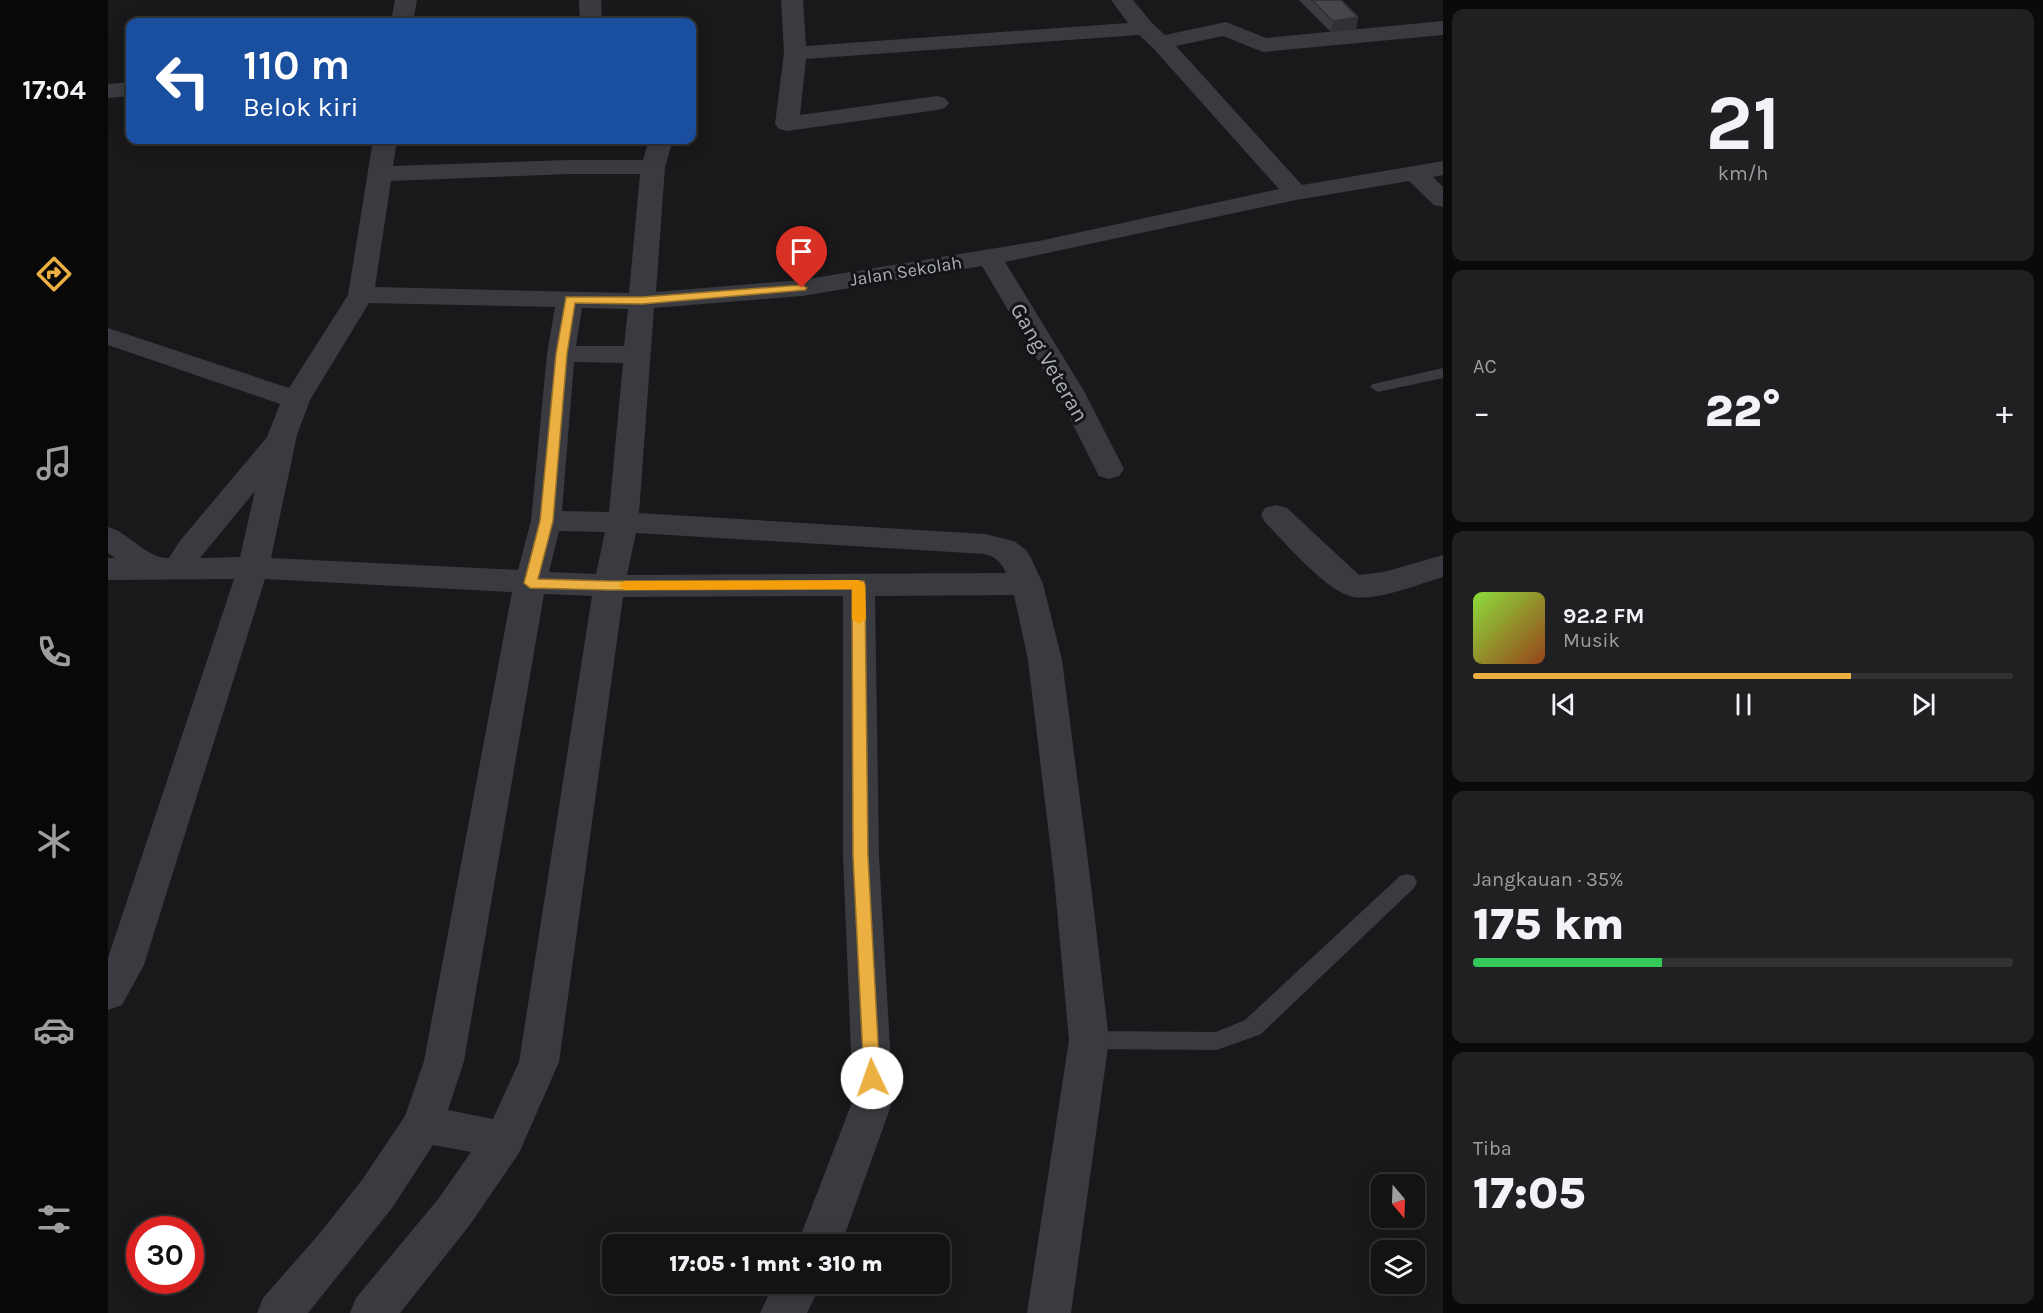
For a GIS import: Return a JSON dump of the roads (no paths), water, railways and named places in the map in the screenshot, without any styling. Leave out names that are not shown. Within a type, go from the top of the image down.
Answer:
[{"type":"street","points":[[403,18],[406,0]]},
{"type":"street","points":[[590,0],[591,18]]},
{"type":"street","points":[[792,0],[795,53],[787,123],[937,103]]},
{"type":"street","points":[[1122,0],[1144,28],[1161,43],[1296,193]]},
{"type":"street","points":[[795,53],[1144,28]]},
{"type":"street","points":[[1161,43],[1226,29],[1263,45],[1443,28]]},
{"type":"street","points":[[108,91],[126,89]]},
{"type":"street","points":[[108,993],[125,964],[253,568],[282,435],[296,400],[360,295],[385,144]]},
{"type":"street","points":[[372,1313],[454,1212],[504,1140],[539,1062],[609,586],[623,522],[653,167],[660,144]]},
{"type":"street","points":[[381,174],[569,167],[653,167]]},
{"type":"street","name":"Jalan Sekolah","points":[[360,295],[642,300],[802,288],[1039,249],[1296,193],[1443,168]]},
{"type":"street","points":[[1413,172],[1443,200]]},
{"type":"street","name":"Gang Veteran","points":[[989,258],[1070,391],[1109,469]]},
{"type":"street","points":[[279,1313],[336,1248],[377,1194],[423,1124],[444,1061],[530,583],[546,521],[561,354],[570,299]]},
{"type":"street","points":[[108,336],[296,400]]},
{"type":"street","points":[[561,354],[638,355]]},
{"type":"street","points":[[163,567],[190,549],[223,511],[282,435]]},
{"type":"street","points":[[1276,515],[1344,582],[1355,587],[1372,585],[1443,566]]},
{"type":"street","points":[[546,521],[623,522],[985,544],[1003,548],[1015,558],[1027,584],[1045,660],[1072,877],[1089,1040],[1049,1313]]},
{"type":"street","points":[[108,537],[163,567]]},
{"type":"street","points":[[108,569],[253,568],[609,586],[1027,584]]},
{"type":"street","points":[[823,1234],[873,1100],[861,856],[859,585]]},
{"type":"street","points":[[423,1124],[504,1140]]},
{"type":"street","points":[[782,1313],[793,1294]]},
{"type":"lane","points":[[1378,387],[1443,373]]},
{"type":"lane","points":[[1089,1040],[1218,1041],[1253,1027],[1407,882]]}]
